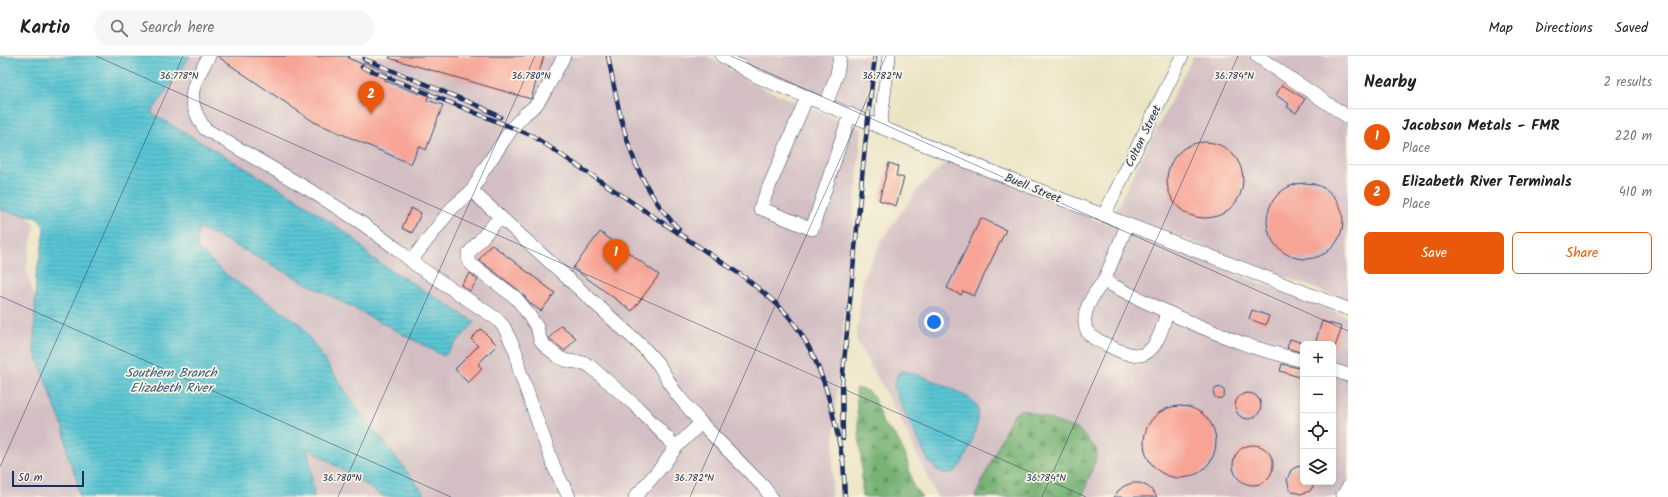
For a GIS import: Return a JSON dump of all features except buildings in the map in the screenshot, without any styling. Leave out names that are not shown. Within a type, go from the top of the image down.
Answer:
[{"type":"street","points":[[209,56],[196,80],[192,92],[192,102],[197,117],[205,129],[313,192],[360,222],[411,261],[496,319],[504,327],[516,352],[519,369],[554,467],[569,497]]},
{"type":"street","points":[[411,261],[452,208],[472,191],[483,171],[513,127],[540,100],[564,56]]},
{"type":"street","name":"Buell Street","points":[[722,56],[756,76],[880,127],[1127,225],[1348,309]]},
{"type":"street","points":[[826,105],[837,74],[840,56]]},
{"type":"street","points":[[880,127],[889,56]]},
{"type":"street","name":"Colton Street","points":[[1104,215],[1182,56]]},
{"type":"street","points":[[1257,56],[1348,117]]},
{"type":"street","points":[[807,97],[760,208],[812,228],[850,114]]},
{"type":"street","points":[[472,191],[643,346],[659,364],[676,392],[701,423],[764,487],[771,497]]},
{"type":"street","points":[[500,217],[468,254],[468,260],[516,298],[537,327],[540,340],[545,346],[560,358],[568,361],[584,363],[590,366],[637,407],[676,447]]},
{"type":"street","points":[[1127,225],[1104,281],[1094,294],[1088,308],[1085,319],[1087,331],[1093,337],[1119,351],[1136,355],[1144,354],[1151,349],[1160,333],[1167,312]]},
{"type":"street","points":[[1104,281],[1152,306],[1253,347],[1300,360]]},
{"type":"street","points":[[1336,371],[1348,374]]},
{"type":"street","points":[[635,497],[664,464],[676,447],[701,423]]},
{"type":"street","points":[[1342,497],[1348,487]]},
{"type":"shaded area","points":[[190,56],[708,56],[750,83],[862,129],[837,390],[831,497],[427,497],[359,411],[300,324],[228,276],[197,248],[198,228],[219,237],[370,257],[355,239],[151,113]]},
{"type":"shaded area","points":[[736,56],[872,56],[865,114],[755,68]]},
{"type":"shaded area","points":[[1192,56],[1348,56],[1348,301],[1115,212],[1193,57]]},
{"type":"shaded area","points":[[949,160],[1091,218],[1348,317],[1348,497],[937,497],[901,420],[856,340],[863,278],[883,238],[920,187]]},
{"type":"shaded area","points":[[0,204],[17,205],[35,225],[26,267],[89,488],[70,497],[0,497]]},
{"type":"shaded area","points":[[307,448],[384,497],[314,497]]},
{"type":"green space","points":[[856,388],[867,391],[873,396],[883,424],[896,436],[906,456],[913,486],[922,497],[862,497],[862,469]]},
{"type":"green space","points":[[1021,409],[1079,430],[1097,450],[1095,461],[1082,497],[975,497],[1012,416]]},
{"type":"water","name":"Southern Branch Elizabeth River","points":[[0,56],[190,56],[151,113],[291,195],[355,239],[370,257],[475,322],[444,356],[219,237],[198,228],[197,248],[228,276],[300,324],[359,411],[427,497],[384,497],[308,448],[314,497],[79,497],[77,480],[68,456],[64,430],[34,350],[36,275],[43,241],[44,226],[39,218],[0,210]]},
{"type":"water","points":[[904,371],[942,384],[976,404],[978,418],[973,439],[969,450],[959,467],[951,473],[948,474],[940,472],[929,462],[899,401],[894,386],[898,373]]},
{"type":"railway","points":[[608,56],[623,127],[638,170],[662,210],[679,229]]},
{"type":"railway","points":[[843,439],[842,383],[875,56]]},
{"type":"railway","points":[[364,59],[481,107],[500,117]]},
{"type":"railway","points":[[362,67],[533,136],[744,277],[762,291],[790,318],[811,351],[819,368],[831,405],[843,462]]},
{"type":"railway","points":[[843,457],[845,497]]},
{"type":"place","name":"Elizabeth River Terminals","points":[[371,114]]},
{"type":"place","name":"Jacobson Metals - FMR","points":[[616,272]]}]
